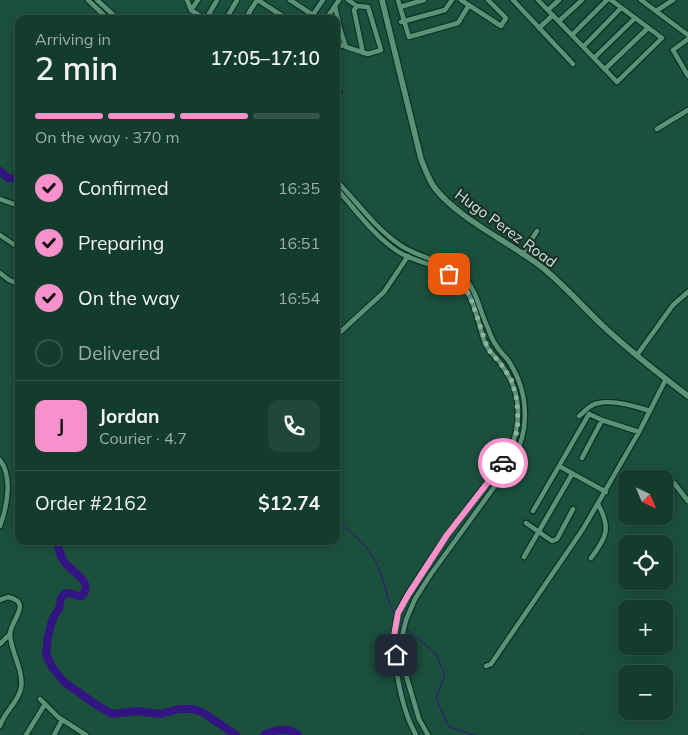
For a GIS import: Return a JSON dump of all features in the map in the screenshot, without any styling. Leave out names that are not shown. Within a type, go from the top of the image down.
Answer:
[{"type":"street","points":[[88,0],[104,15]]},
{"type":"street","points":[[97,0],[114,15]]},
{"type":"street","points":[[187,0],[191,10],[199,15]]},
{"type":"street","points":[[191,10],[198,0]]},
{"type":"street","points":[[208,15],[217,0]]},
{"type":"street","points":[[228,15],[237,0]]},
{"type":"street","points":[[248,14],[257,0],[281,15]]},
{"type":"street","points":[[290,0],[309,15]]},
{"type":"street","points":[[312,15],[323,0]]},
{"type":"street","points":[[329,15],[339,0]]},
{"type":"street","points":[[340,35],[346,48],[368,54],[380,50],[368,7],[356,6],[348,0]]},
{"type":"street","name":"Hugo Perez Road","points":[[382,0],[421,159],[427,176],[441,196],[566,287],[603,326],[688,396]]},
{"type":"street","points":[[398,0],[402,22],[408,37],[458,23],[469,5]]},
{"type":"street","points":[[400,7],[424,0]]},
{"type":"street","points":[[402,22],[445,10],[452,0]]},
{"type":"street","points":[[462,0],[501,26],[506,18],[488,0]]},
{"type":"street","points":[[513,0],[573,64]]},
{"type":"street","points":[[538,0],[617,82],[662,38],[609,0],[572,35]]},
{"type":"street","points":[[548,10],[559,0]]},
{"type":"street","points":[[559,21],[582,0]]},
{"type":"street","points":[[641,0],[688,35]]},
{"type":"street","points":[[656,11],[673,0]]},
{"type":"street","points":[[335,6],[336,15]]},
{"type":"street","points":[[356,6],[354,10],[363,53]]},
{"type":"street","points":[[584,46],[621,8]]},
{"type":"street","points":[[539,28],[553,15]]},
{"type":"street","points":[[594,58],[635,18]]},
{"type":"street","points":[[605,69],[648,28]]},
{"type":"street","points":[[688,39],[673,50],[688,76]]},
{"type":"street","points":[[340,46],[344,45]]},
{"type":"street","points":[[657,129],[688,110]]},
{"type":"street","points":[[340,184],[388,237],[410,252],[443,264],[461,275],[488,349],[512,381],[517,401],[518,422],[510,459],[512,465],[431,574],[415,599],[406,620],[402,637],[406,675],[419,719],[428,735]]},
{"type":"street","points":[[340,193],[373,231],[396,250],[408,257],[441,269],[464,282],[475,293],[495,345],[508,360],[519,379],[525,401],[526,416],[522,437],[510,459]]},
{"type":"street","points":[[0,199],[15,205]]},
{"type":"street","points":[[522,254],[537,231]]},
{"type":"street","points":[[0,235],[15,245]]},
{"type":"street","points":[[340,332],[384,292],[410,252]]},
{"type":"street","points":[[0,273],[15,282]]},
{"type":"street","points":[[637,355],[673,305],[688,292]]},
{"type":"street","points":[[486,666],[491,664],[574,544],[606,492],[666,379]]},
{"type":"street","points":[[579,416],[592,404],[609,402],[650,411]]},
{"type":"street","points":[[533,511],[589,414],[639,432]]},
{"type":"street","points":[[582,458],[602,420]]},
{"type":"street","points":[[416,735],[409,723],[397,674],[394,636],[398,613],[423,570],[447,535],[502,464],[503,460],[510,459]]},
{"type":"street","points":[[0,460],[4,465],[8,489],[0,526]]},
{"type":"street","points":[[502,464],[508,468]]},
{"type":"street","points":[[558,466],[606,492]]},
{"type":"street","points":[[524,557],[572,474]]},
{"type":"street","points":[[674,483],[688,501]]},
{"type":"street","points":[[591,558],[606,534],[607,526],[598,504]]},
{"type":"street","points":[[526,523],[552,541],[557,539],[573,509]]},
{"type":"street","points":[[0,600],[8,597],[16,600],[20,609],[10,634],[0,644]]},
{"type":"street","points":[[0,723],[21,689],[21,681],[10,634]]},
{"type":"street","points":[[40,699],[62,720],[86,735]]},
{"type":"street","points":[[26,735],[45,704]]},
{"type":"street","points":[[54,735],[62,720]]},
{"type":"waterway","points":[[0,171],[8,178],[15,178]]},
{"type":"waterway","points":[[340,523],[364,545],[373,557],[380,570],[395,616]]},
{"type":"waterway","points":[[58,545],[64,562],[81,577],[85,586],[82,596],[65,593],[61,598],[59,609],[54,616],[48,637],[46,654],[52,667],[64,682],[112,714],[137,711],[160,714],[179,709],[192,709],[202,712],[236,735]]},
{"type":"waterway","points":[[398,619],[403,625]]},
{"type":"waterway","points":[[406,628],[436,654],[445,675],[436,698],[449,727],[475,735]]},
{"type":"waterway","points":[[264,735],[282,730],[294,732],[298,735]]},
{"type":"way so far","points":[[449,274],[462,284],[470,296],[488,349],[512,381],[517,401],[518,422],[513,446],[508,458],[503,460],[503,463]]},
{"type":"route","points":[[396,655],[394,636],[398,613],[408,595],[447,535],[503,463]]}]
